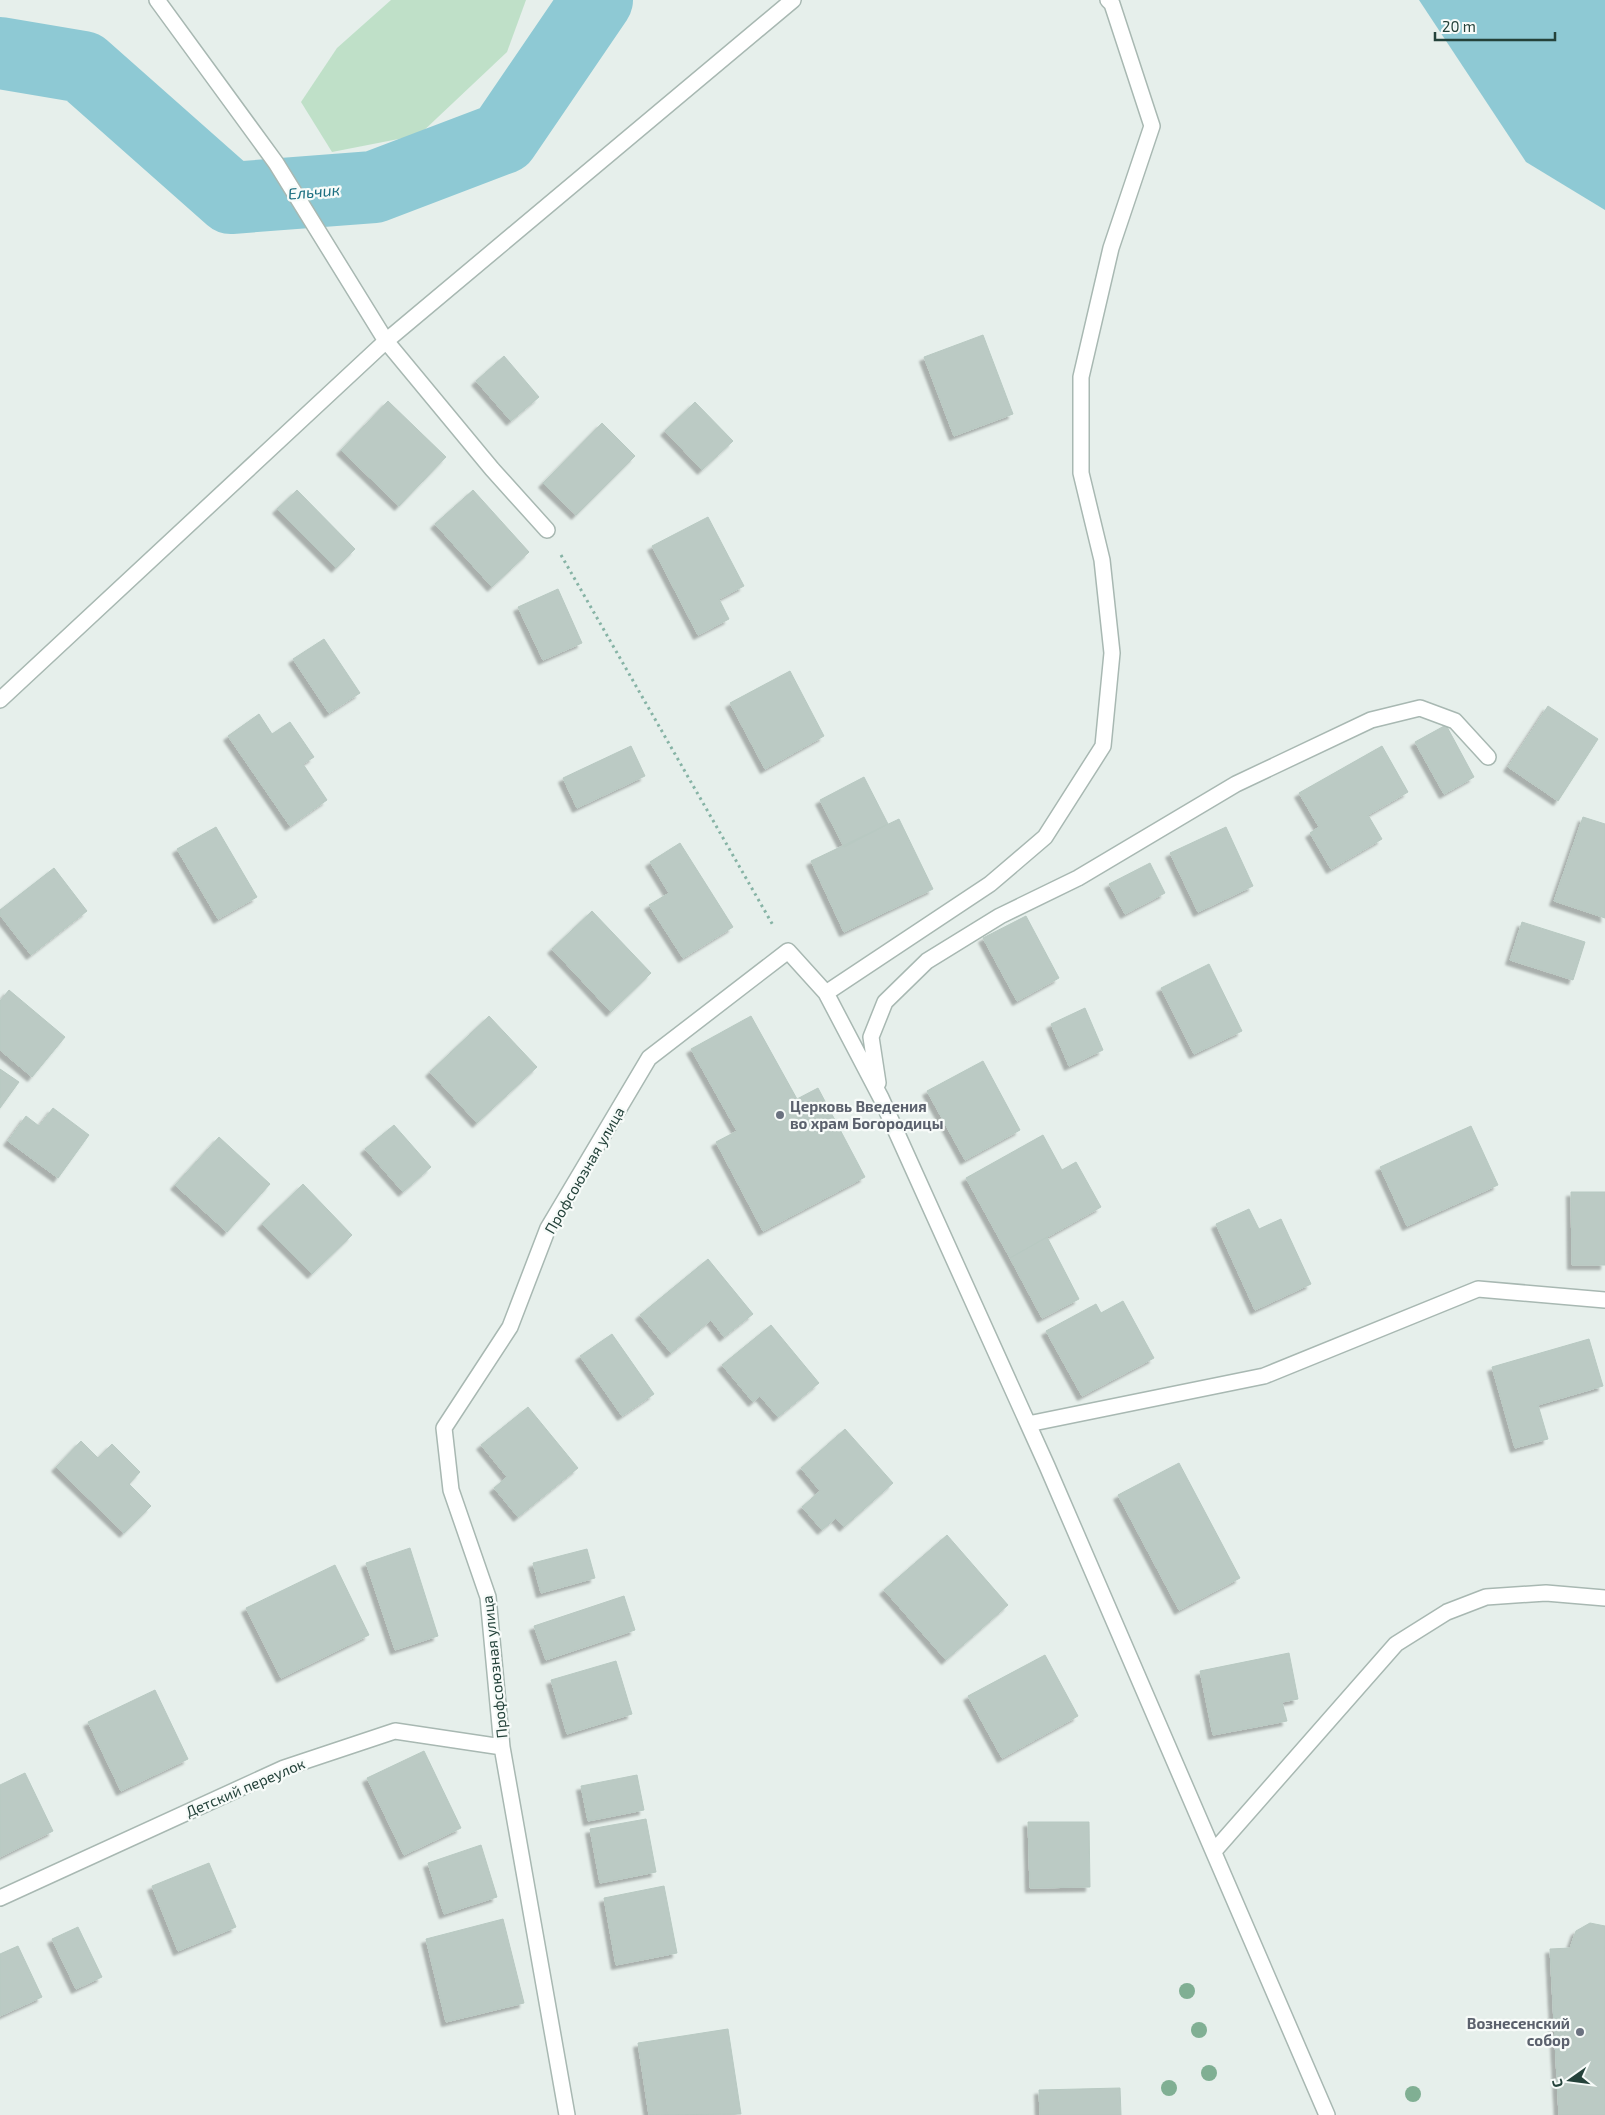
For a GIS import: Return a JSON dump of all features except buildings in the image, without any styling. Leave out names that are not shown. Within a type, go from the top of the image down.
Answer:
[{"type":"street","points":[[157,0],[276,163],[386,341],[492,469],[547,530]]},
{"type":"street","points":[[0,700],[386,341],[794,0]]},
{"type":"street","points":[[826,994],[990,884],[1045,836],[1103,746],[1112,653],[1102,560],[1082,473],[1081,377],[1111,248],[1152,126],[1112,4],[1108,0]]},
{"type":"street","points":[[881,1098],[871,1036],[885,1002],[927,961],[1000,916],[1078,878],[1236,784],[1371,720],[1420,708],[1455,721],[1488,757]]},
{"type":"street","points":[[788,951],[826,994],[881,1098],[1028,1424],[1215,1850],[1327,2115]]},
{"type":"street","name":"Профсоюзная улица","points":[[568,2115],[502,1747],[488,1596],[451,1490],[444,1428],[510,1327],[548,1228],[649,1058],[788,951]]},
{"type":"street","points":[[1028,1424],[1264,1376],[1478,1288],[1605,1300]]},
{"type":"street","points":[[1215,1850],[1396,1644],[1447,1612],[1486,1597],[1546,1593],[1605,1598]]},
{"type":"street","name":"Детский переулок","points":[[0,1898],[284,1768],[395,1732],[502,1747]]},
{"type":"path","points":[[547,530],[788,951]]},
{"type":"green space","points":[[391,0],[526,0],[507,52],[419,135],[332,152],[301,102],[337,48]]},
{"type":"water","points":[[1419,0],[1605,0],[1605,210],[1526,162]]},
{"type":"waterway","name":"Ельчик","points":[[0,53],[83,67],[231,198],[374,187],[503,138],[597,0]]},
{"type":"place","name":"Церковь Введения во храм Богородицы","points":[[780,1115]]},
{"type":"place","name":"Вознесенский собор","points":[[1580,2032]]}]
